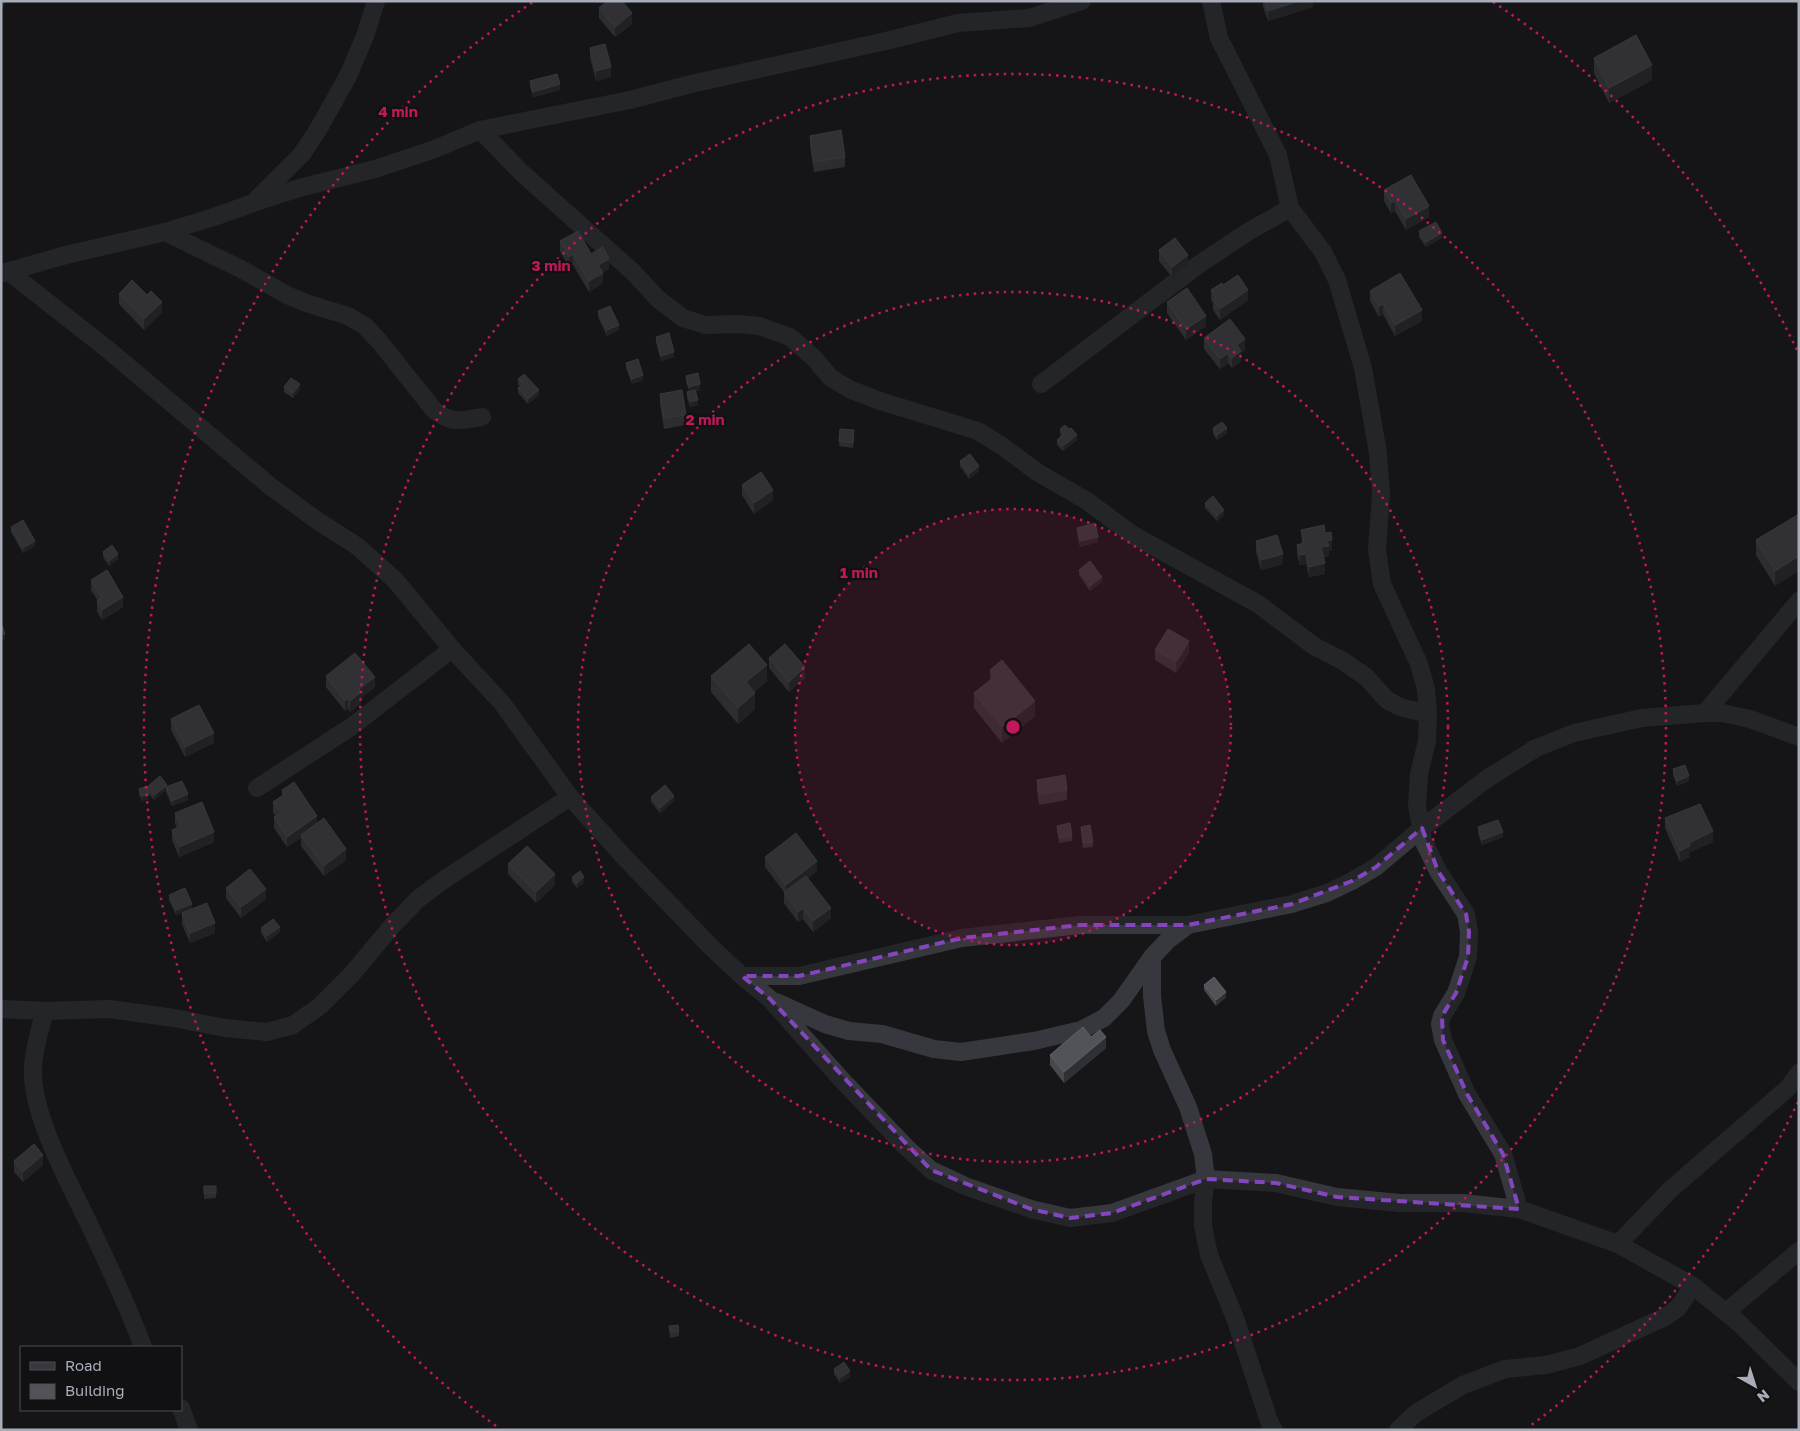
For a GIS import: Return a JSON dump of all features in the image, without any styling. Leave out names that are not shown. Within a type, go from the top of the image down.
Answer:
[{"type":"street","points":[[253,203],[302,154],[319,128],[348,76],[365,36],[376,1]]},
{"type":"street","points":[[5,272],[66,255],[164,232],[299,188],[375,169],[435,149],[480,130],[630,100],[691,84],[886,41],[958,23],[1029,18],[1082,1]]},
{"type":"street","points":[[1211,1],[1219,38],[1278,155],[1290,208],[1323,252],[1336,280],[1363,368],[1378,453],[1381,494],[1377,550],[1382,584],[1419,664],[1426,689],[1428,714],[1427,741],[1419,774],[1417,805],[1423,840],[1438,871],[1466,914],[1468,957],[1456,993],[1442,1016],[1440,1024],[1443,1040],[1468,1094],[1503,1154],[1519,1209]]},
{"type":"street","points":[[480,130],[522,173],[626,266],[658,299],[683,318],[705,325],[738,324],[759,326],[790,337],[814,358],[830,377],[848,389],[880,401],[978,431],[1038,472],[1087,501],[1133,535],[1258,604],[1314,646],[1343,661],[1366,677],[1387,700],[1400,707],[1428,714]]},
{"type":"street","points":[[1041,384],[1198,265],[1246,233],[1290,208]]},
{"type":"street","points":[[164,232],[243,270],[287,295],[348,316],[365,326],[379,340],[434,410],[445,419],[459,422],[482,417]]},
{"type":"street","points":[[5,272],[106,348],[270,486],[357,546],[395,580],[452,649],[502,703],[570,797],[626,859],[710,946],[770,999],[841,1079],[905,1146],[932,1170],[965,1186],[1031,1209],[1070,1218],[1112,1213],[1206,1179],[1276,1183],[1337,1197],[1400,1203],[1463,1204],[1519,1209],[1618,1244],[1693,1286],[1726,1312],[1799,1382]]},
{"type":"street","points":[[1705,713],[1799,601]]},
{"type":"street","points":[[257,788],[351,728],[452,649]]},
{"type":"street","points":[[742,976],[799,976],[962,938],[1080,925],[1188,925],[1292,904],[1327,893],[1352,882],[1376,867],[1422,828],[1488,778],[1536,748],[1574,733],[1642,718],[1723,713],[1750,719],[1799,737]]},
{"type":"street","points":[[1,1009],[45,1011],[110,1009],[174,1018],[225,1028],[267,1032],[293,1025],[320,1006],[351,975],[392,926],[418,899],[445,879],[570,797]]},
{"type":"street","points":[[770,999],[825,1024],[850,1032],[882,1034],[934,1049],[962,1052],[1034,1041],[1081,1030],[1104,1018],[1121,1001],[1152,957],[1168,940],[1188,925]]},
{"type":"street","points":[[1152,957],[1152,996],[1156,1031],[1162,1050],[1188,1107],[1203,1154],[1206,1179],[1203,1201],[1203,1226],[1209,1255],[1235,1318],[1270,1424],[1274,1430]]},
{"type":"street","points":[[45,1011],[33,1068],[35,1092],[45,1128],[126,1300],[143,1346]]},
{"type":"street","points":[[1618,1244],[1671,1189],[1788,1088],[1799,1073]]},
{"type":"street","points":[[1726,1312],[1799,1251]]},
{"type":"street","points":[[1398,1430],[1416,1413],[1463,1385],[1505,1369],[1546,1365],[1580,1356],[1665,1317],[1678,1308],[1693,1286]]},
{"type":"street","points":[[182,1411],[189,1430]]},
{"type":"highlighted area","points":[[1422,828],[1438,871],[1466,914],[1469,932],[1468,957],[1456,993],[1442,1016],[1443,1040],[1467,1094],[1503,1154],[1519,1209],[1337,1197],[1276,1183],[1206,1179],[1112,1213],[1070,1218],[1031,1209],[931,1170],[770,999],[742,976],[799,976],[962,938],[1080,925],[1188,925],[1292,904],[1352,881],[1376,867]]},
{"type":"building","points":[[607,1],[622,1],[632,13],[615,27],[599,8]]},
{"type":"building","points":[[1265,1],[1299,1],[1268,11]]},
{"type":"building","points":[[1636,35],[1652,65],[1609,88],[1594,58]]},
{"type":"building","points":[[605,44],[611,67],[596,71],[590,48]]},
{"type":"building","points":[[557,74],[560,84],[533,92],[530,81]]},
{"type":"building","points":[[841,130],[845,157],[814,162],[810,136]]},
{"type":"building","points":[[1411,175],[1429,206],[1406,219],[1395,201],[1391,203],[1384,190]]},
{"type":"building","points":[[1436,222],[1442,233],[1426,242],[1419,231]]},
{"type":"building","points":[[578,231],[591,254],[603,247],[609,259],[598,265],[603,273],[589,281],[573,254],[569,257],[560,241]]},
{"type":"building","points":[[1175,238],[1188,255],[1172,267],[1159,250]]},
{"type":"building","points":[[1400,273],[1422,310],[1395,325],[1383,304],[1379,306],[1370,291]]},
{"type":"building","points":[[1238,275],[1248,290],[1220,309],[1213,300],[1216,297],[1211,290]]},
{"type":"building","points":[[132,280],[147,295],[151,291],[162,302],[144,319],[119,294]]},
{"type":"building","points":[[1187,288],[1206,316],[1186,329],[1167,302]]},
{"type":"building","points":[[610,306],[619,325],[607,330],[598,311]]},
{"type":"building","points":[[1230,319],[1245,339],[1237,345],[1241,351],[1232,358],[1228,353],[1220,359],[1204,338]]},
{"type":"building","points":[[669,333],[674,352],[661,356],[656,337]]},
{"type":"building","points":[[638,359],[643,375],[632,379],[626,363]]},
{"type":"building","points":[[698,373],[700,384],[689,387],[686,376]]},
{"type":"building","points":[[524,374],[539,390],[528,399],[518,388],[523,384],[518,379]]},
{"type":"building","points":[[291,378],[300,384],[293,393],[284,387]]},
{"type":"building","points":[[682,390],[686,415],[664,418],[660,394]]},
{"type":"building","points":[[695,390],[698,400],[690,402],[687,392]]},
{"type":"building","points":[[1222,422],[1227,428],[1217,435],[1213,428]]},
{"type":"building","points":[[1065,425],[1069,429],[1071,428],[1077,435],[1063,446],[1057,440],[1064,434],[1060,429]]},
{"type":"building","points":[[840,429],[854,430],[853,443],[839,441]]},
{"type":"building","points":[[970,454],[979,466],[969,474],[960,461]]},
{"type":"building","points":[[761,472],[773,490],[754,503],[742,485]]},
{"type":"building","points":[[1213,496],[1224,510],[1217,516],[1205,503]]},
{"type":"building","points":[[1799,514],[1799,556],[1775,571],[1756,540]]},
{"type":"building","points":[[23,520],[35,541],[23,548],[11,527]]},
{"type":"building","points":[[1095,523],[1098,537],[1080,541],[1077,528]]},
{"type":"building","points":[[1324,525],[1325,533],[1331,532],[1332,540],[1327,541],[1329,546],[1321,547],[1325,563],[1309,567],[1306,554],[1300,555],[1297,545],[1304,543],[1301,530]]},
{"type":"building","points":[[1277,535],[1283,554],[1261,560],[1256,541]]},
{"type":"building","points":[[112,545],[118,554],[109,561],[103,552]]},
{"type":"building","points":[[1090,561],[1102,577],[1090,586],[1079,570]]},
{"type":"building","points":[[107,570],[123,597],[102,610],[97,601],[102,598],[91,580]]},
{"type":"building","points":[[1,625],[5,634],[1,635]]},
{"type":"building","points":[[1168,629],[1189,641],[1176,662],[1155,650]]},
{"type":"building","points":[[749,644],[767,665],[746,682],[755,693],[738,708],[711,676]]},
{"type":"building","points":[[785,644],[805,667],[789,682],[769,658]]},
{"type":"building","points":[[355,653],[375,677],[359,689],[361,692],[350,701],[348,698],[345,701],[326,676]]},
{"type":"building","points":[[1002,660],[1035,701],[1002,727],[974,693],[994,677],[990,670]]},
{"type":"building","points":[[199,705],[214,733],[185,747],[171,719]]},
{"type":"building","points":[[1685,765],[1689,776],[1677,781],[1673,769]]},
{"type":"building","points":[[1065,775],[1067,790],[1039,794],[1037,780]]},
{"type":"building","points":[[160,776],[167,785],[154,795],[147,787]]},
{"type":"building","points":[[182,781],[188,794],[172,801],[166,787]]},
{"type":"building","points":[[294,782],[317,816],[287,837],[274,817],[281,813],[273,802],[285,794],[282,790]]},
{"type":"building","points":[[665,785],[674,796],[660,808],[651,797]]},
{"type":"building","points":[[147,786],[149,794],[142,796],[139,789]]},
{"type":"building","points":[[202,802],[214,832],[179,847],[172,830],[181,826],[175,813]]},
{"type":"building","points":[[1700,804],[1713,831],[1689,843],[1690,846],[1680,851],[1665,818]]},
{"type":"building","points":[[324,818],[346,849],[324,866],[301,835]]},
{"type":"building","points":[[1498,820],[1503,832],[1482,840],[1478,827]]},
{"type":"building","points":[[1070,823],[1072,836],[1059,838],[1057,826]]},
{"type":"building","points":[[1090,825],[1093,842],[1083,843],[1081,827]]},
{"type":"building","points":[[796,833],[817,861],[786,885],[765,857]]},
{"type":"building","points":[[527,846],[555,874],[536,892],[508,864]]},
{"type":"building","points":[[250,869],[266,889],[241,907],[226,888]]},
{"type":"building","points":[[580,871],[584,877],[577,883],[572,877]]},
{"type":"building","points":[[806,876],[831,908],[813,921],[803,908],[798,912],[784,892]]},
{"type":"building","points":[[185,888],[192,904],[176,910],[169,895]]},
{"type":"building","points":[[207,903],[215,923],[190,933],[182,913]]},
{"type":"building","points":[[273,919],[280,927],[267,936],[261,928]]},
{"type":"building","points":[[1214,977],[1226,992],[1216,1000],[1204,985]]},
{"type":"building","points":[[1083,1027],[1091,1037],[1100,1030],[1106,1037],[1064,1072],[1050,1055]]},
{"type":"building","points":[[34,1144],[43,1155],[23,1172],[14,1161]]},
{"type":"building","points":[[204,1186],[216,1186],[216,1193],[204,1193]]},
{"type":"building","points":[[678,1325],[679,1331],[670,1332],[669,1326]]},
{"type":"building","points":[[844,1362],[850,1371],[840,1378],[834,1369]]},
{"type":"waterway","points":[[1,6],[3,1]]}]
